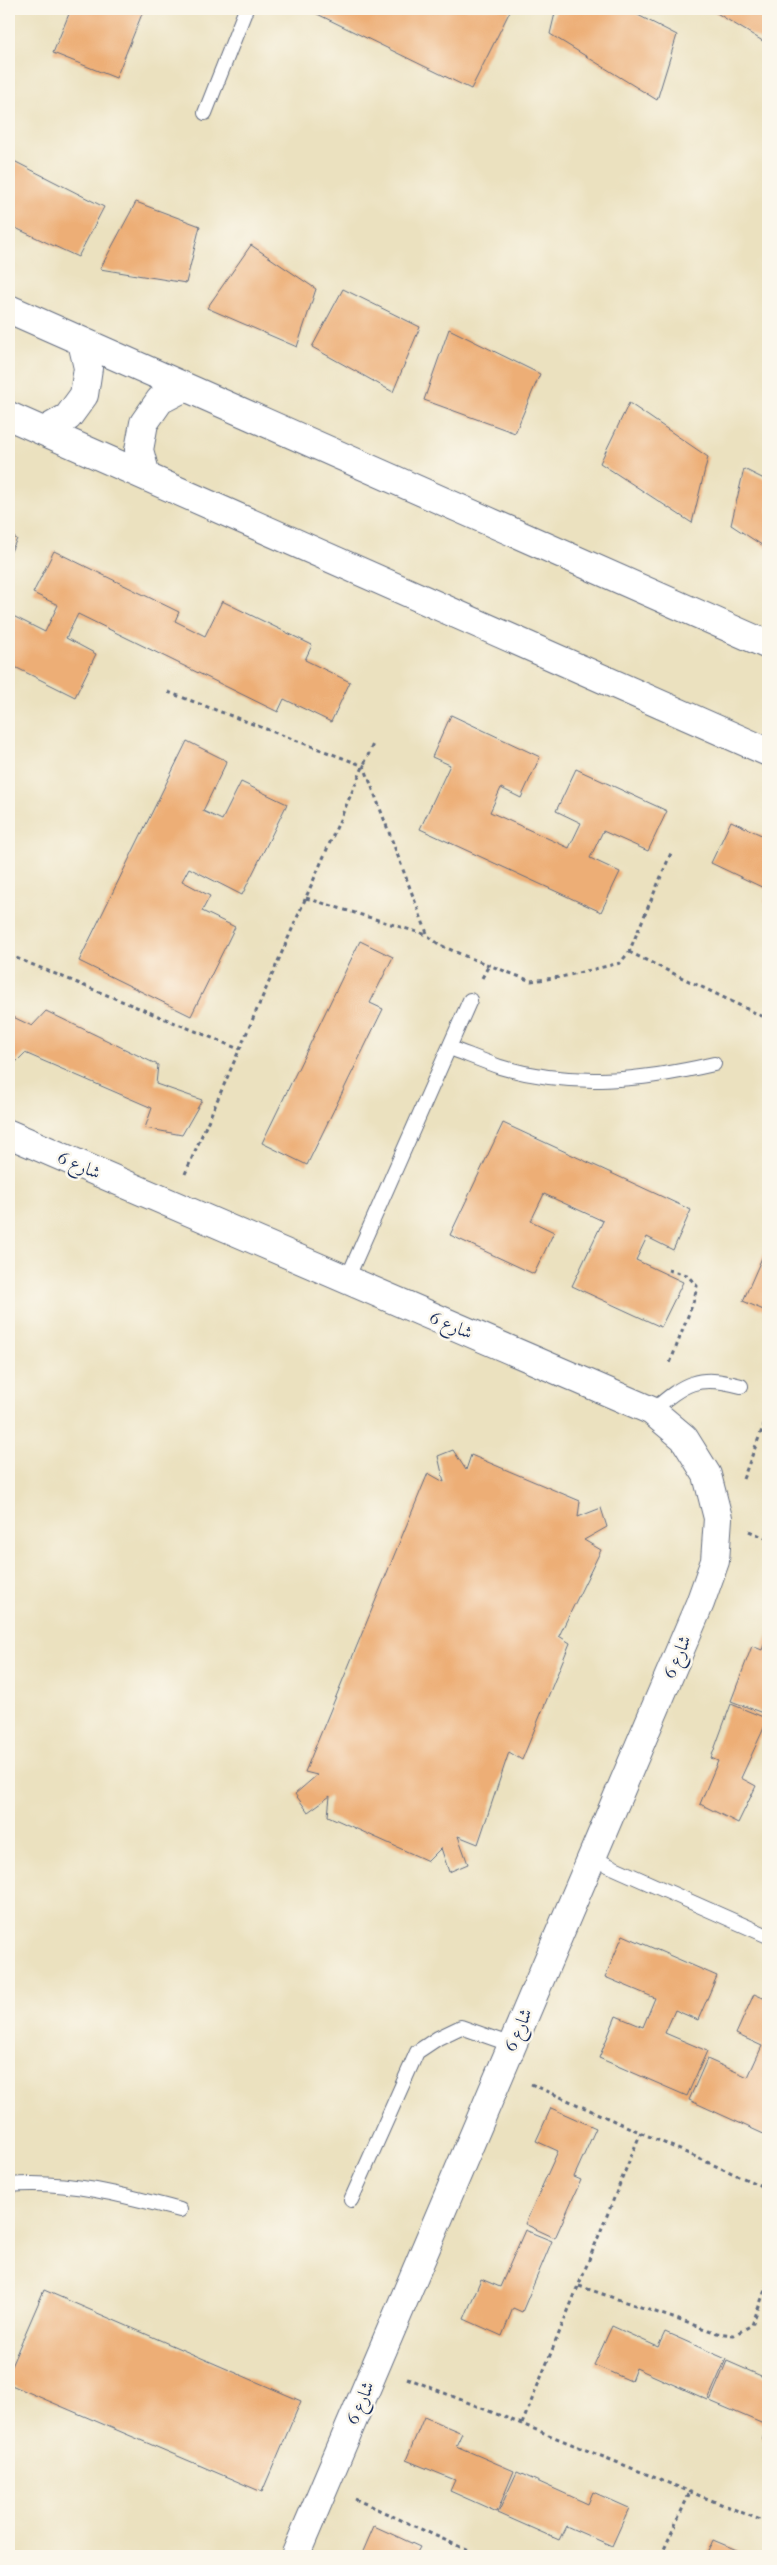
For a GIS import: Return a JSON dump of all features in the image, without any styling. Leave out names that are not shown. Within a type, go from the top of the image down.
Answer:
[{"type":"street","points":[[9,309],[768,645]]},
{"type":"street","points":[[44,431],[68,417],[84,395],[88,368],[82,342]]},
{"type":"street","points":[[146,476],[139,450],[144,423],[160,400],[185,387]]},
{"type":"street","points":[[9,416],[768,752]]},
{"type":"street","name":"شارع 6","points":[[9,1134],[652,1411],[684,1438],[708,1476],[718,1518],[715,1562],[592,1858],[295,2556]]},
{"type":"lane","points":[[205,112],[246,9]]},
{"type":"lane","points":[[347,1279],[470,1000]]},
{"type":"lane","points":[[450,1048],[500,1067],[553,1078],[608,1081],[662,1076],[714,1064]]},
{"type":"lane","points":[[652,1411],[682,1386],[688,1384],[701,1381],[722,1381],[741,1386]]},
{"type":"lane","points":[[592,1858],[768,1935]]},
{"type":"lane","points":[[351,2200],[418,2052],[438,2038],[461,2027],[512,2046]]},
{"type":"lane","points":[[9,2185],[32,2183],[107,2190],[180,2210]]},
{"type":"path","points":[[168,692],[364,766],[428,936]]},
{"type":"path","points":[[172,1205],[373,744]]},
{"type":"path","points":[[306,898],[428,936],[440,945],[530,981],[561,978],[620,963],[629,952],[671,853]]},
{"type":"path","points":[[629,952],[768,1019]]},
{"type":"path","points":[[9,955],[240,1049]]},
{"type":"path","points":[[652,1411],[694,1300],[697,1286],[687,1275],[668,1270]]},
{"type":"path","points":[[740,1486],[768,1414]]},
{"type":"path","points":[[501,2071],[768,2189]]},
{"type":"path","points":[[522,2424],[642,2132]]},
{"type":"path","points":[[579,2286],[718,2333],[734,2335],[752,2325],[768,2282]]},
{"type":"path","points":[[376,2365],[768,2523]]},
{"type":"path","points":[[325,2485],[480,2556]]},
{"type":"path","points":[[661,2556],[690,2492]]},
{"type":"building","points":[[71,9],[144,9],[116,78],[53,53]]},
{"type":"building","points":[[307,9],[511,9],[471,89]]},
{"type":"building","points":[[556,9],[626,9],[677,35],[657,100],[550,34]]},
{"type":"building","points":[[710,9],[768,9],[768,39],[766,43]]},
{"type":"building","points":[[12,160],[104,207],[78,257],[9,225],[9,164]]},
{"type":"building","points":[[136,202],[200,226],[186,283],[100,269]]},
{"type":"building","points":[[251,245],[316,289],[297,347],[207,308]]},
{"type":"building","points":[[343,289],[420,327],[393,392],[312,347]]},
{"type":"building","points":[[449,329],[540,374],[515,433],[424,400]]},
{"type":"building","points":[[629,403],[708,457],[692,523],[600,463]]},
{"type":"building","points":[[744,469],[768,481],[768,549],[731,525]]},
{"type":"building","points":[[9,535],[17,539],[9,555]]},
{"type":"building","points":[[54,551],[179,612],[175,621],[205,636],[222,601],[312,645],[305,660],[350,682],[331,722],[284,699],[278,712],[78,614],[66,638],[96,654],[75,697],[9,664],[9,614],[45,632],[58,605],[33,593]]},
{"type":"building","points":[[451,715],[540,757],[521,798],[501,788],[490,812],[569,848],[581,823],[556,811],[576,769],[667,811],[648,851],[603,831],[590,858],[620,872],[601,912],[420,829],[450,765],[432,757]]},
{"type":"building","points":[[187,741],[227,761],[203,811],[222,820],[241,782],[287,804],[242,895],[189,868],[182,881],[210,896],[202,911],[235,927],[191,1016],[79,961]]},
{"type":"building","points":[[731,821],[768,838],[768,890],[711,863]]},
{"type":"building","points":[[768,893],[768,904],[764,902]]},
{"type":"building","points":[[360,941],[393,957],[370,1003],[383,1009],[307,1165],[262,1143]]},
{"type":"building","points":[[46,1011],[158,1065],[156,1084],[202,1100],[182,1135],[145,1128],[152,1108],[25,1053],[12,1066],[9,1065],[9,1015],[32,1026]]},
{"type":"building","points":[[503,1123],[691,1210],[673,1250],[647,1237],[636,1260],[683,1282],[661,1327],[572,1286],[603,1221],[544,1194],[531,1221],[554,1232],[534,1274],[450,1235]]},
{"type":"building","points":[[768,1244],[768,1312],[743,1301]]},
{"type":"building","points":[[453,1450],[466,1470],[471,1455],[580,1501],[578,1517],[601,1508],[607,1527],[584,1540],[601,1550],[559,1636],[570,1643],[522,1760],[509,1752],[478,1844],[458,1836],[468,1864],[449,1872],[441,1848],[428,1861],[328,1816],[330,1796],[308,1812],[295,1794],[317,1775],[305,1772],[428,1473],[444,1482],[438,1456]]},
{"type":"building","points":[[768,1634],[768,1715],[731,1701],[752,1646],[762,1650]]},
{"type":"building","points":[[731,1704],[768,1719],[741,1778],[756,1786],[738,1823],[700,1804],[718,1761],[711,1758]]},
{"type":"building","points":[[623,1935],[717,1976],[698,2020],[675,2010],[665,2033],[707,2051],[687,2096],[599,2058],[616,2016],[643,2027],[655,1998],[605,1977]]},
{"type":"building","points":[[754,1994],[768,2000],[768,2136],[689,2100],[707,2059],[748,2077],[762,2046],[736,2034]]},
{"type":"building","points":[[551,2108],[596,2128],[574,2177],[581,2180],[555,2238],[525,2224],[558,2151],[536,2141]]},
{"type":"building","points":[[525,2230],[552,2241],[522,2312],[513,2308],[502,2336],[464,2319],[481,2279],[500,2287]]},
{"type":"building","points":[[44,2290],[301,2401],[262,2492],[9,2384],[9,2371]]},
{"type":"building","points":[[612,2326],[658,2347],[665,2332],[726,2359],[708,2400],[636,2368],[631,2381],[594,2365]]},
{"type":"building","points":[[727,2361],[768,2379],[768,2426],[710,2401]]},
{"type":"building","points":[[424,2417],[462,2433],[456,2446],[514,2471],[497,2512],[450,2491],[455,2480],[406,2460]]},
{"type":"building","points":[[768,2426],[768,2442],[762,2439]]},
{"type":"building","points":[[517,2472],[588,2504],[593,2492],[629,2508],[612,2546],[566,2526],[559,2540],[498,2513]]},
{"type":"building","points":[[374,2526],[420,2547],[415,2556],[361,2556]]},
{"type":"building","points":[[713,2540],[751,2556],[706,2556]]}]
